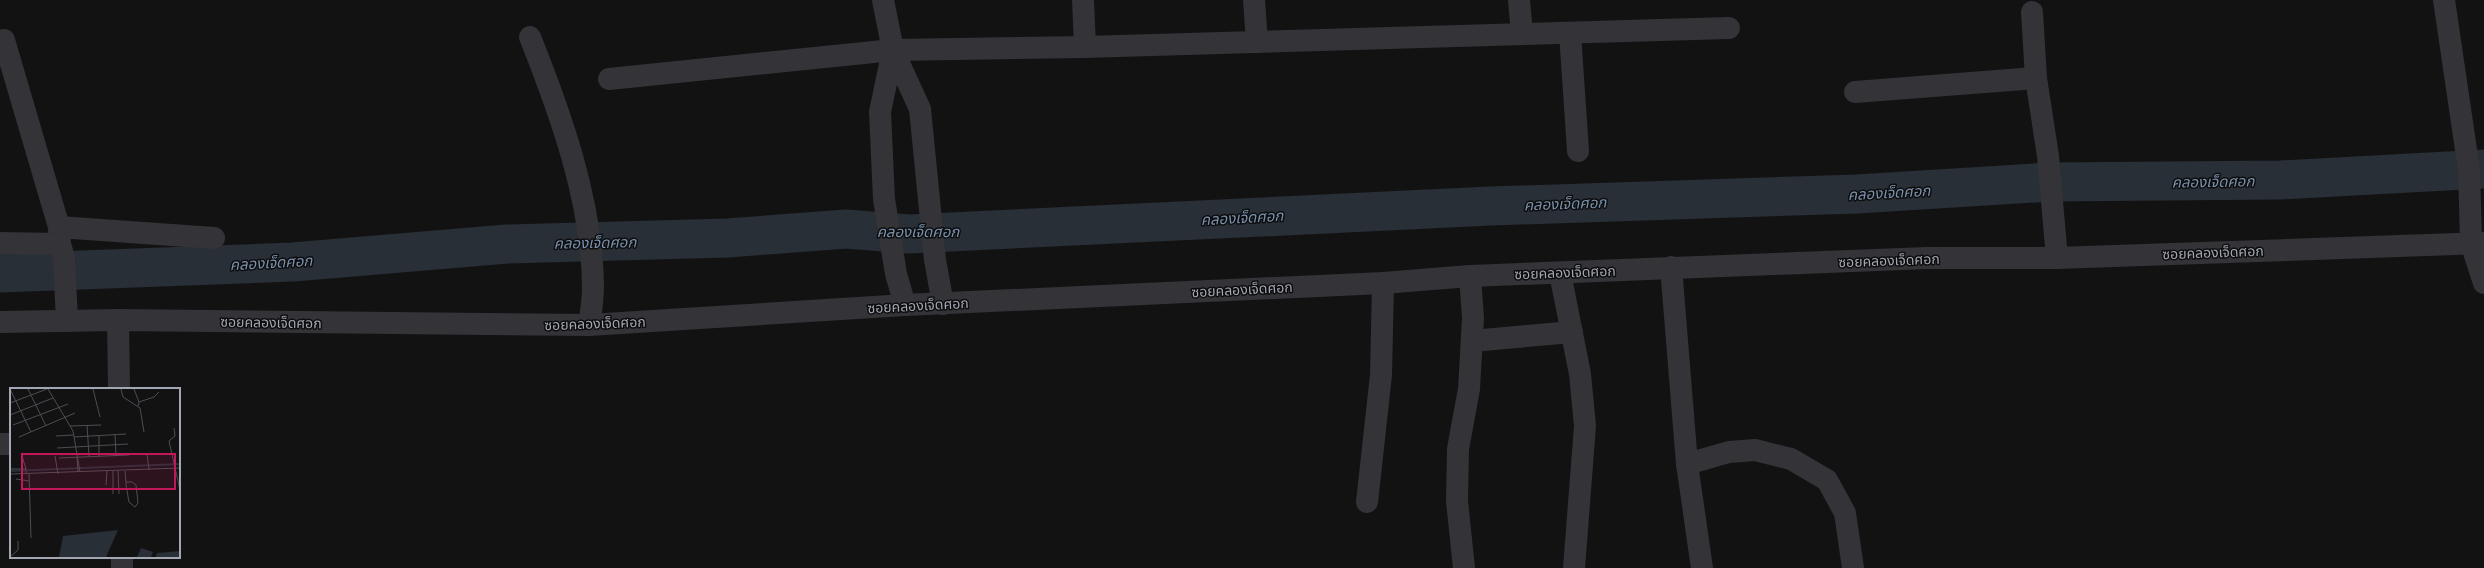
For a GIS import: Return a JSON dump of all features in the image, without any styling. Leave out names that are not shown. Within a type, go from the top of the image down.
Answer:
[{"type":"street","points":[[883,0],[893,50],[920,109],[935,260],[943,304]]},
{"type":"street","points":[[1083,0],[1085,46]]},
{"type":"street","points":[[1254,0],[1257,42]]},
{"type":"street","points":[[1519,0],[1522,34]]},
{"type":"street","points":[[2444,0],[2465,136],[2469,170],[2470,211],[2484,283]]},
{"type":"street","points":[[2032,12],[2036,78],[2048,156],[2057,258]]},
{"type":"street","points":[[609,79],[893,50],[1257,42],[1728,28]]},
{"type":"street","points":[[1570,32],[1578,151]]},
{"type":"street","points":[[530,37],[558,107],[579,185],[593,286],[589,326]]},
{"type":"street","points":[[4,40],[61,243],[67,321]]},
{"type":"street","points":[[893,50],[880,112],[884,199],[896,274],[905,305]]},
{"type":"street","points":[[1855,92],[2036,78]]},
{"type":"street","points":[[0,243],[61,243],[214,238]]},
{"type":"street","name":"ซอยคลองเจ็ดศอก","points":[[0,322],[118,320],[589,326],[905,305],[1383,283],[1470,276],[1671,267],[1927,258],[2057,258],[2477,243]]},
{"type":"street","points":[[1671,267],[1687,464],[1702,568]]},
{"type":"street","points":[[1560,273],[1580,374],[1585,426],[1574,568]]},
{"type":"street","points":[[1464,568],[1457,501],[1458,448],[1469,389],[1473,318],[1470,276]]},
{"type":"street","points":[[1368,502],[1381,375],[1383,283]]},
{"type":"street","points":[[118,320],[118,388]]},
{"type":"street","points":[[1472,341],[1572,332]]},
{"type":"street","points":[[1687,464],[1728,452],[1755,450],[1791,460],[1827,480],[1845,513],[1853,568]]},
{"type":"waterway","name":"คลองเจ็ดศอก","points":[[0,273],[293,262],[507,244],[728,238],[846,229],[909,234],[1490,206],[1857,194],[2050,182],[2280,180],[2484,169]]}]
